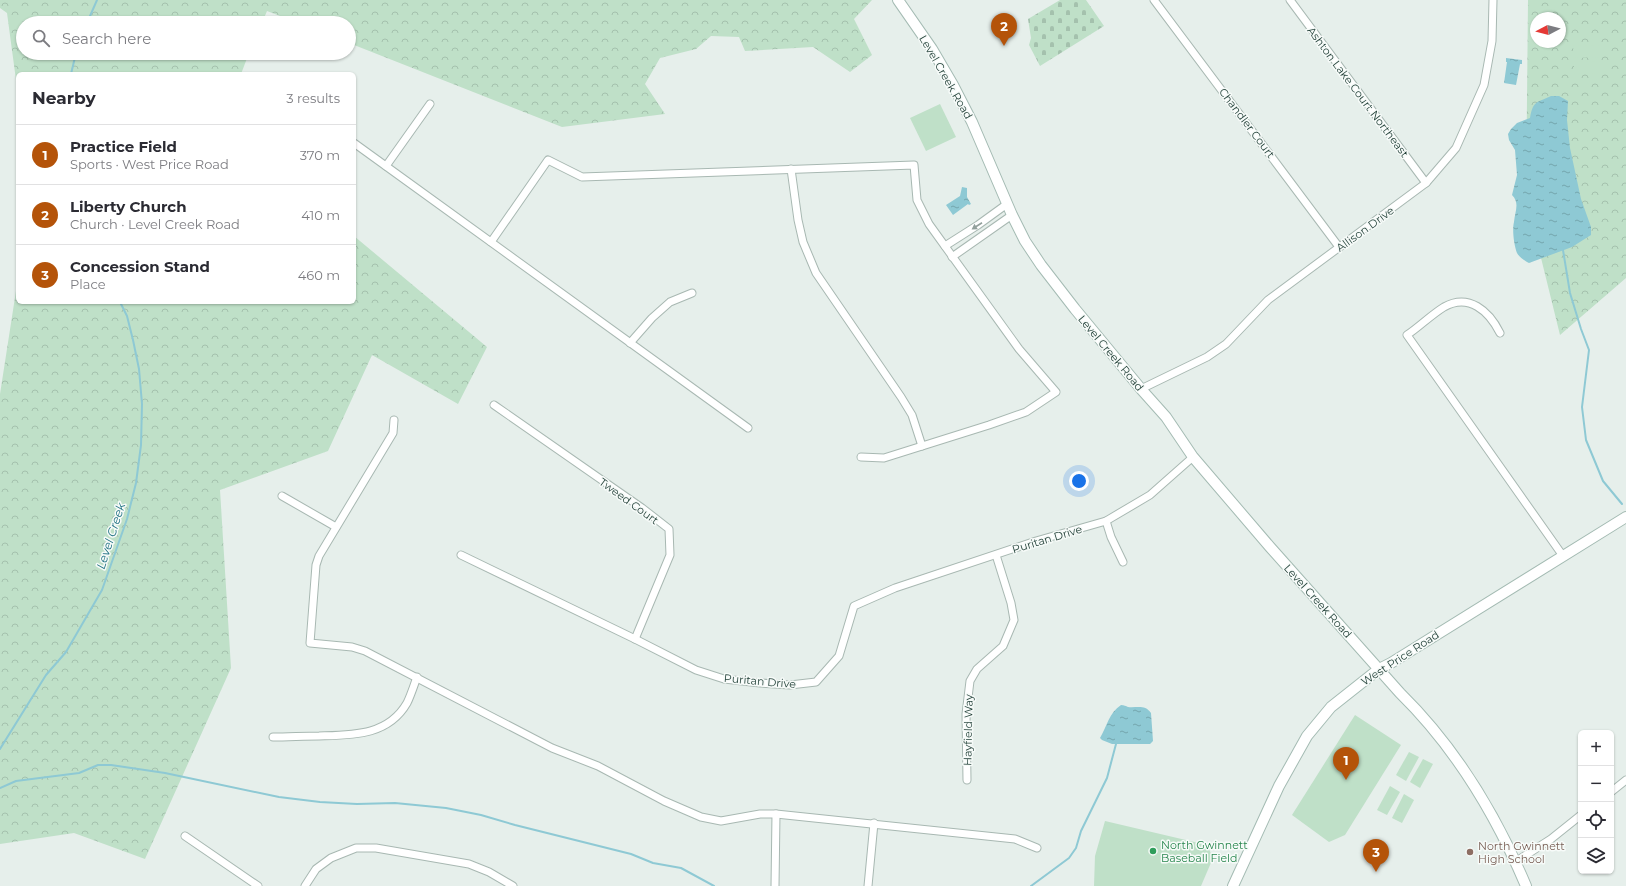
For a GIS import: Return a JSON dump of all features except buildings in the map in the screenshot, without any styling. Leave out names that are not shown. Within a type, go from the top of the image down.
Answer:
[{"type":"street","name":"Level Creek Road","points":[[898,0],[932,49],[953,85],[972,122],[1012,215],[1025,241],[1041,265],[1075,309],[1166,417],[1193,457],[1270,547],[1379,669],[1418,710],[1450,749],[1473,783],[1502,835],[1526,886]]},
{"type":"street","name":"Chandler Court","points":[[1154,0],[1339,247]]},
{"type":"street","name":"Ashton Lake Court Northeast","points":[[1290,0],[1426,183]]},
{"type":"street","name":"Allison Drive","points":[[1141,389],[1207,357],[1226,344],[1268,300],[1426,183],[1456,148],[1484,84],[1492,41],[1493,0]]},
{"type":"street","points":[[386,166],[430,104]]},
{"type":"street","points":[[356,145],[748,428]]},
{"type":"street","points":[[491,242],[548,160],[582,177],[914,165],[918,200],[930,224],[1019,348],[1056,392],[1026,412],[989,425],[884,458],[861,457]]},
{"type":"street","points":[[791,169],[801,234],[816,273],[902,397],[912,415],[922,446]]},
{"type":"street","points":[[945,246],[978,226],[1007,204]]},
{"type":"street","points":[[952,256],[1012,215]]},
{"type":"street","points":[[630,343],[652,318],[670,302],[692,293]]},
{"type":"street","points":[[1500,333],[1494,320],[1481,307],[1467,303],[1454,303],[1444,307],[1407,335],[1563,556]]},
{"type":"street","name":"Tweed Court","points":[[494,405],[642,508],[668,530],[670,555],[635,639]]},
{"type":"street","points":[[394,420],[393,433],[356,497],[325,544],[316,565],[310,643],[352,647],[365,651],[552,748],[598,766],[664,801],[702,817],[721,821],[760,814],[776,814],[874,823],[1015,839],[1037,848]]},
{"type":"street","name":"Puritan Drive","points":[[461,555],[696,670],[724,679],[790,685],[816,682],[839,656],[854,606],[895,588],[1036,541],[1106,521],[1150,495],[1193,457]]},
{"type":"street","points":[[282,496],[336,527]]},
{"type":"street","name":"West Price Road","points":[[1233,886],[1278,786],[1307,736],[1331,707],[1379,669],[1626,517]]},
{"type":"street","points":[[1106,521],[1123,562]]},
{"type":"street","name":"Hayfield Way","points":[[967,780],[966,714],[970,680],[977,669],[1003,646],[1014,620],[1011,603],[996,555]]},
{"type":"street","points":[[273,737],[339,736],[360,734],[373,730],[384,725],[396,716],[407,703],[417,677]]},
{"type":"street","points":[[1614,790],[1626,780]]},
{"type":"street","points":[[775,886],[776,814]]},
{"type":"street","points":[[1515,862],[1551,839],[1578,817]]},
{"type":"street","points":[[868,886],[874,823]]},
{"type":"street","points":[[185,836],[258,886]]},
{"type":"street","points":[[305,886],[316,869],[331,858],[356,848],[376,848],[469,864],[489,872],[513,886]]},
{"type":"green space","points":[[0,0],[872,0],[854,19],[872,55],[850,72],[813,47],[745,51],[739,37],[711,36],[696,49],[660,58],[645,84],[665,114],[562,127],[356,46],[356,16],[280,16],[267,11],[265,16],[16,16],[16,60],[246,60],[242,72],[16,72],[16,80],[7,13],[0,8]]},
{"type":"green space","points":[[1060,0],[1086,0],[1104,26],[1040,66],[1029,45],[1031,38],[1028,19]]},
{"type":"green space","points":[[1528,0],[1626,0],[1626,278],[1560,335],[1526,197]]},
{"type":"green space","points":[[1599,45],[1599,57],[1574,58],[1573,46]]},
{"type":"green space","points":[[1600,61],[1600,73],[1574,74],[1574,62]]},
{"type":"green space","points":[[940,104],[956,137],[926,151],[910,118]]},
{"type":"green space","points":[[356,238],[487,347],[458,404],[372,355],[328,451],[220,490],[231,668],[145,859],[74,833],[0,844],[0,394],[16,291],[16,304],[356,304]]},
{"type":"green space","points":[[1355,715],[1401,745],[1345,835],[1329,842],[1292,815]]},
{"type":"green space","points":[[1409,752],[1419,757],[1406,781],[1396,775]]},
{"type":"green space","points":[[1423,759],[1433,764],[1420,788],[1410,782]]},
{"type":"green space","points":[[1390,786],[1400,792],[1387,815],[1377,810]]},
{"type":"green space","points":[[1404,794],[1414,800],[1402,823],[1392,818]]},
{"type":"green space","name":"North Gwinnett Baseball Field","points":[[1105,821],[1207,845],[1213,858],[1201,886],[1094,886],[1095,856]]},
{"type":"water","points":[[1506,58],[1522,60],[1516,85],[1504,83],[1507,62]]},
{"type":"water","points":[[1551,96],[1559,96],[1568,101],[1567,120],[1570,148],[1581,199],[1591,227],[1591,235],[1572,247],[1529,263],[1522,259],[1518,254],[1514,242],[1513,225],[1516,201],[1512,195],[1517,175],[1515,150],[1509,140],[1508,134],[1517,123],[1530,118],[1532,108],[1536,103]]},
{"type":"water","points":[[962,187],[967,188],[967,197],[971,204],[968,204],[953,215],[946,205],[960,196]]},
{"type":"water","points":[[1121,705],[1128,707],[1143,707],[1149,710],[1151,713],[1153,741],[1150,744],[1112,744],[1100,738],[1111,716]]},
{"type":"waterway","name":"Level Creek","points":[[90,16],[97,0]]},
{"type":"waterway","name":"Level Creek","points":[[71,72],[74,60]]},
{"type":"waterway","points":[[1563,250],[1570,293],[1589,350],[1582,407],[1586,440],[1603,481],[1622,504]]},
{"type":"waterway","name":"Level Creek","points":[[0,749],[46,675],[66,652],[102,590],[127,519],[136,483],[141,445],[142,404],[139,369],[133,340],[127,316],[121,304]]},
{"type":"waterway","points":[[1031,886],[1069,858],[1076,848],[1081,831],[1107,778],[1116,744]]},
{"type":"waterway","points":[[0,788],[16,781],[79,773],[98,765],[111,765],[165,773],[279,797],[320,802],[357,804],[395,803],[446,808],[481,815],[631,854],[653,863],[681,868],[714,886]]},
{"type":"place","name":"Liberty Church","points":[[1004,46]]},
{"type":"place","name":"Practice Field","points":[[1346,780]]},
{"type":"place","name":"North Gwinnett Baseball Field","points":[[1153,851]]},
{"type":"place","name":"North Gwinnett High School","points":[[1470,852]]},
{"type":"place","name":"Concession Stand","points":[[1376,872]]}]
